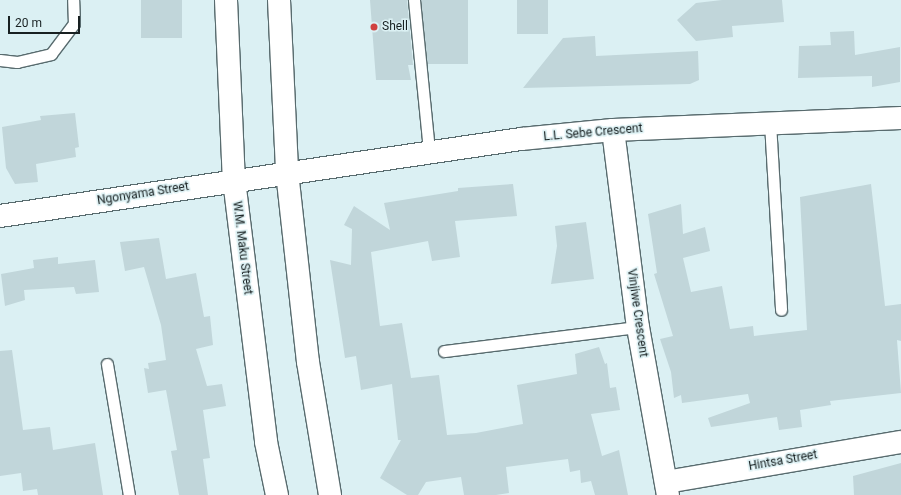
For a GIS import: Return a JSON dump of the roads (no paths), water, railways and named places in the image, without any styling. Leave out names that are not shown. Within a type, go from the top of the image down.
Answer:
[{"type":"street","name":"W.M. Maku Street","points":[[226,0],[234,180],[266,442],[277,495]]},
{"type":"street","points":[[279,0],[287,172],[308,362],[330,495]]},
{"type":"street","name":"L.L. Sebe Crescent","points":[[287,172],[429,151],[613,130],[901,118]]},
{"type":"street","name":"Vinjiwe Crescent","points":[[613,130],[638,327],[667,489]]},
{"type":"street","name":"Ngonyama Street","points":[[0,216],[287,172]]},
{"type":"street","name":"Hintsa Street","points":[[667,489],[901,442]]},
{"type":"lane","points":[[0,60],[16,62],[51,54],[74,24],[73,0]]},
{"type":"lane","points":[[414,0],[429,151]]},
{"type":"lane","points":[[770,123],[781,310]]},
{"type":"lane","points":[[444,351],[638,327]]},
{"type":"lane","points":[[107,364],[129,495]]},
{"type":"place","name":"Shell","points":[[374,27]]}]
